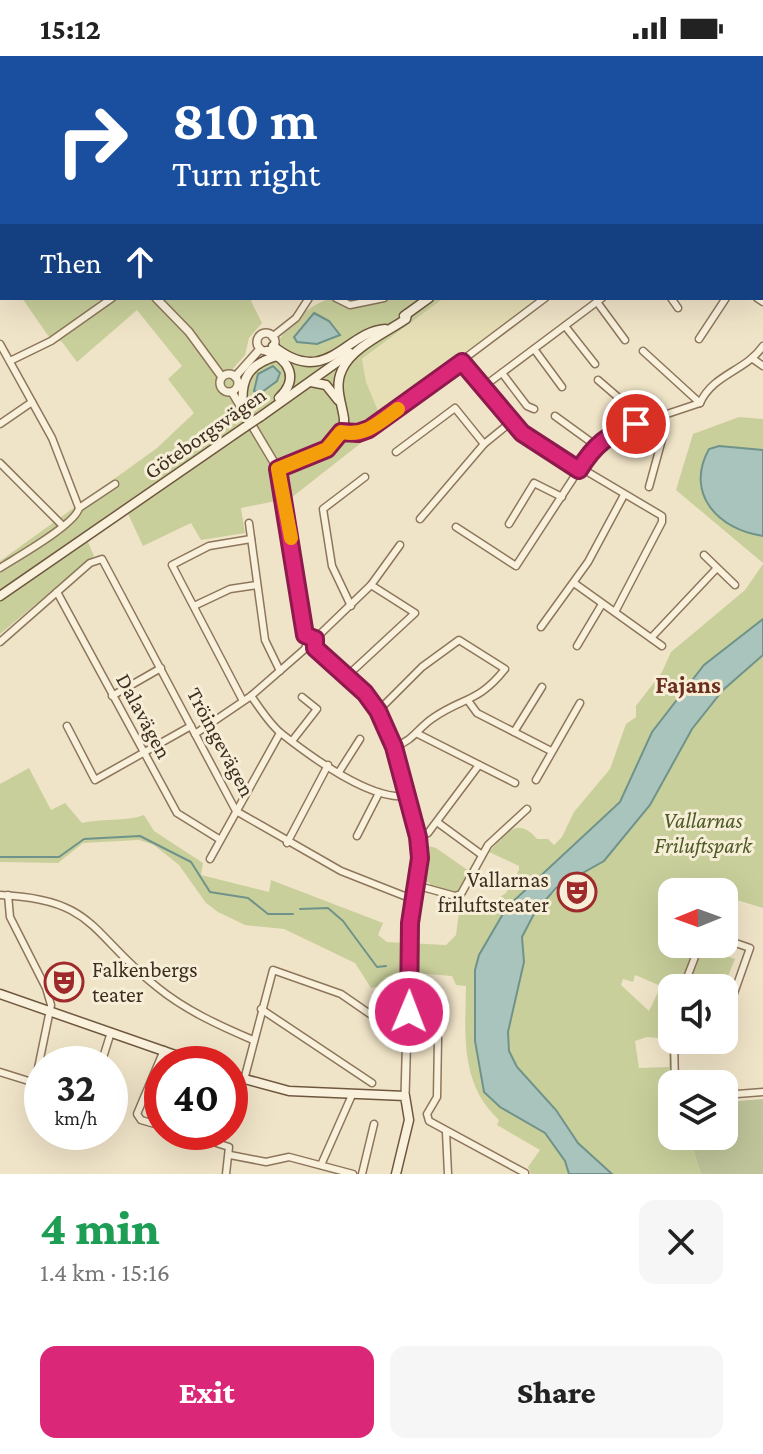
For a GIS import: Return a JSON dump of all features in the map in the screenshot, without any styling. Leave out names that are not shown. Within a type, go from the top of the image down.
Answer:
[{"type":"main road","name":"Göteborgsvägen","points":[[0,596],[426,300]]},
{"type":"main road","points":[[339,402],[342,368],[359,351],[406,319],[407,314]]},
{"type":"main road","points":[[268,346],[293,359],[318,360],[342,353],[375,330],[385,329]]},
{"type":"main road","points":[[259,415],[283,395],[291,381],[289,366],[268,346]]},
{"type":"main road","points":[[243,408],[242,385],[250,369],[263,359],[277,356]]},
{"type":"main road","points":[[278,469],[327,449],[341,432],[344,417],[339,402],[326,385],[310,382]]},
{"type":"main road","points":[[0,994],[152,1046]]},
{"type":"main road","points":[[248,1081],[289,1091],[405,1096],[409,1120],[396,1174]]},
{"type":"street","points":[[10,361],[51,341],[109,300]]},
{"type":"street","points":[[158,300],[184,326],[222,377],[221,388],[232,392],[278,469],[302,626],[311,643],[347,676],[378,711],[394,747],[418,837],[420,858],[412,899],[405,1096]]},
{"type":"street","points":[[235,377],[296,318],[308,300]]},
{"type":"street","points":[[340,300],[350,305],[374,300]]},
{"type":"street","points":[[341,432],[358,433],[369,429],[542,300]]},
{"type":"street","points":[[483,387],[600,300],[625,340]]},
{"type":"street","points":[[672,300],[678,308]]},
{"type":"street","points":[[699,339],[725,300]]},
{"type":"street","points":[[565,326],[595,364]]},
{"type":"street","points":[[0,344],[64,465],[79,508],[77,515],[63,526],[0,568]]},
{"type":"street","points":[[456,527],[516,566],[595,445],[616,431],[700,403],[714,383],[753,359],[763,346]]},
{"type":"street","points":[[534,349],[562,387]]},
{"type":"street","points":[[643,351],[700,403]]},
{"type":"street","points":[[753,359],[763,366]]},
{"type":"street","points":[[462,362],[511,422],[532,440],[662,516],[662,522],[615,612]]},
{"type":"street","points":[[502,373],[527,406],[534,409]]},
{"type":"street","points":[[222,377],[229,374],[235,377],[238,385],[232,392]]},
{"type":"street","points":[[598,380],[627,405],[636,424]]},
{"type":"street","points":[[0,424],[32,402]]},
{"type":"street","points":[[396,452],[455,408],[484,444]]},
{"type":"street","points":[[555,416],[595,445]]},
{"type":"street","points":[[649,487],[663,436],[660,417]]},
{"type":"street","points":[[420,519],[484,444],[511,422]]},
{"type":"street","points":[[0,463],[63,526]]},
{"type":"street","points":[[351,606],[332,566],[323,509],[365,477]]},
{"type":"street","points":[[509,524],[534,483],[562,497]]},
{"type":"street","points":[[79,508],[115,484]]},
{"type":"street","points":[[541,627],[574,583],[624,495]]},
{"type":"street","points":[[249,523],[265,640],[280,671]]},
{"type":"street","points":[[243,701],[172,565],[209,546],[251,539]]},
{"type":"street","points":[[195,734],[251,696],[311,643],[371,585],[400,545]]},
{"type":"street","points":[[704,555],[735,585]]},
{"type":"street","name":"Tröingevägen","points":[[57,592],[90,563],[102,559],[236,811],[287,843],[341,871],[412,899]]},
{"type":"street","points":[[651,638],[717,568]]},
{"type":"street","points":[[574,583],[662,646]]},
{"type":"street","points":[[194,606],[230,589],[257,585]]},
{"type":"street","points":[[347,676],[415,613],[371,585]]},
{"type":"street","points":[[0,642],[57,592]]},
{"type":"street","name":"Dalavägen","points":[[57,592],[181,818],[219,839]]},
{"type":"street","points":[[577,646],[602,604]]},
{"type":"street","points":[[378,711],[422,667],[459,640],[505,669],[469,702],[433,718],[418,734],[394,747]]},
{"type":"street","points":[[112,696],[161,668]]},
{"type":"street","points":[[514,732],[542,687]]},
{"type":"street","points":[[251,696],[280,733],[328,765],[379,793],[407,796]]},
{"type":"street","points":[[292,741],[317,709],[302,697]]},
{"type":"street","points":[[469,702],[477,713],[551,751]]},
{"type":"street","points":[[536,780],[580,703]]},
{"type":"street","points":[[67,726],[95,780],[191,726]]},
{"type":"street","points":[[210,859],[280,733]]},
{"type":"street","points":[[418,734],[515,783]]},
{"type":"street","points":[[339,772],[360,739]]},
{"type":"street","points":[[287,843],[328,765]]},
{"type":"street","points":[[418,837],[428,833],[479,765]]},
{"type":"street","points":[[357,836],[379,793]]},
{"type":"street","points":[[415,885],[455,896],[461,894],[494,838],[527,809]]},
{"type":"street","points":[[437,822],[482,855]]},
{"type":"street","points":[[0,1072],[35,1083],[51,1010],[46,988],[10,917],[4,895],[51,900],[69,907],[158,988],[191,1010],[253,1040]]},
{"type":"street","points":[[738,944],[750,948],[738,982]]},
{"type":"street","points":[[248,1062],[270,972],[279,971],[350,998],[396,1032],[407,1035]]},
{"type":"street","points":[[261,1009],[372,1083]]},
{"type":"street","points":[[107,1046],[111,1032]]},
{"type":"street","points":[[438,1038],[437,1097],[428,1118],[446,1132],[525,1173]]},
{"type":"street","points":[[738,1094],[763,1092]]},
{"type":"street","points":[[321,1165],[352,1095]]},
{"type":"street","points":[[144,1102],[138,1117],[144,1119]]},
{"type":"street","points":[[363,1174],[374,1124]]},
{"type":"street","points":[[446,1132],[448,1174]]},
{"type":"street","points":[[226,1174],[230,1151],[266,1162],[289,1157],[353,1174]]},
{"type":"shaded area","points":[[441,300],[550,300],[384,425],[366,382],[362,360]]},
{"type":"green space","points":[[23,300],[252,300],[262,323],[249,338],[245,355],[231,371],[275,349],[299,317],[327,300],[441,300],[362,359],[366,382],[384,425],[291,498],[241,508],[245,533],[201,540],[191,523],[143,546],[128,514],[88,542],[94,556],[0,634],[0,561],[157,448],[194,413],[168,379],[182,366],[137,310],[77,362],[62,342],[49,337]]},
{"type":"green space","points":[[739,417],[763,419],[763,450],[747,449],[753,534],[763,536],[763,563],[676,490],[693,434]]},
{"type":"green space","points":[[763,564],[763,619],[704,665],[652,732],[620,802],[507,907],[479,955],[475,970],[475,1041],[484,1092],[500,1107],[545,1133],[565,1161],[569,1174],[531,1174],[528,1167],[540,1150],[497,1125],[499,1120],[486,1106],[471,1075],[466,1040],[466,986],[456,985],[452,976],[402,972],[401,981],[371,988],[355,963],[284,929],[245,925],[218,912],[206,903],[179,865],[154,845],[139,840],[83,843],[58,863],[0,862],[0,784],[29,768],[51,810],[65,803],[82,823],[144,815],[154,831],[203,863],[201,875],[269,892],[271,880],[383,923],[378,935],[387,942],[446,945],[456,935],[459,912],[477,910],[479,904],[486,907],[506,893],[519,870],[519,866],[489,852],[506,834],[517,828],[523,828],[537,839],[548,839],[554,845],[562,837],[574,812],[610,769],[626,724],[636,717],[636,706],[662,672],[671,652],[745,590]]},
{"type":"green space","name":"Vallarnas Friluftspark","points":[[763,655],[763,908],[738,900],[738,878],[658,878],[658,958],[690,958],[685,974],[658,974],[658,985],[635,975],[633,982],[623,979],[621,985],[649,1011],[658,992],[658,1038],[647,1037],[635,1041],[639,1068],[669,1067],[669,1054],[672,1054],[672,1070],[658,1070],[658,1150],[693,1150],[701,1174],[610,1174],[578,1143],[517,1067],[509,1051],[508,1032],[524,962],[522,937],[534,912],[547,898],[574,877],[650,805],[692,729],[723,690]]},
{"type":"green space","points":[[425,845],[436,848],[469,871],[457,894],[429,888],[430,883],[421,881]]},
{"type":"green space","points":[[699,958],[735,959],[729,974],[692,974]]},
{"type":"green space","points":[[763,1099],[763,1174],[701,1174],[693,1150],[738,1150],[738,1101]]},
{"type":"water","points":[[314,313],[329,321],[340,335],[317,344],[297,342],[294,337]]},
{"type":"water","points":[[273,366],[280,373],[277,381],[262,392],[254,391],[258,374]]},
{"type":"water","points":[[719,446],[763,450],[763,536],[732,526],[720,518],[703,495],[702,465],[709,449]]},
{"type":"water","points":[[763,619],[763,655],[723,690],[692,729],[650,805],[604,861],[556,888],[535,912],[522,937],[524,962],[508,1032],[509,1051],[517,1067],[556,1110],[578,1143],[612,1174],[569,1174],[565,1161],[545,1133],[500,1107],[484,1092],[475,1041],[475,970],[479,955],[507,907],[620,802],[652,732],[704,665]]},
{"type":"waterway","points":[[0,857],[59,857],[84,839],[140,836],[191,862],[210,892],[248,898],[268,914],[293,914]]},
{"type":"waterway","points":[[300,909],[328,908],[343,921],[377,967],[386,966]]},
{"type":"slow traffic","points":[[291,538],[278,469],[327,449],[340,437],[341,432],[353,434],[369,429],[398,409]]},
{"type":"place","name":"Vallarnas friluftsteater","points":[[577,892]]},
{"type":"place","name":"Falkenbergs teater","points":[[64,982]]},
{"type":"district","name":"Fajans","points":[[688,684]]},
{"type":"route","points":[[409,1012],[409,942],[412,899],[420,858],[418,837],[394,747],[378,711],[365,693],[315,648],[315,639],[305,635],[278,469],[327,449],[340,437],[341,432],[353,434],[369,429],[462,362],[522,433],[579,470],[595,445],[616,431],[636,424]]}]
